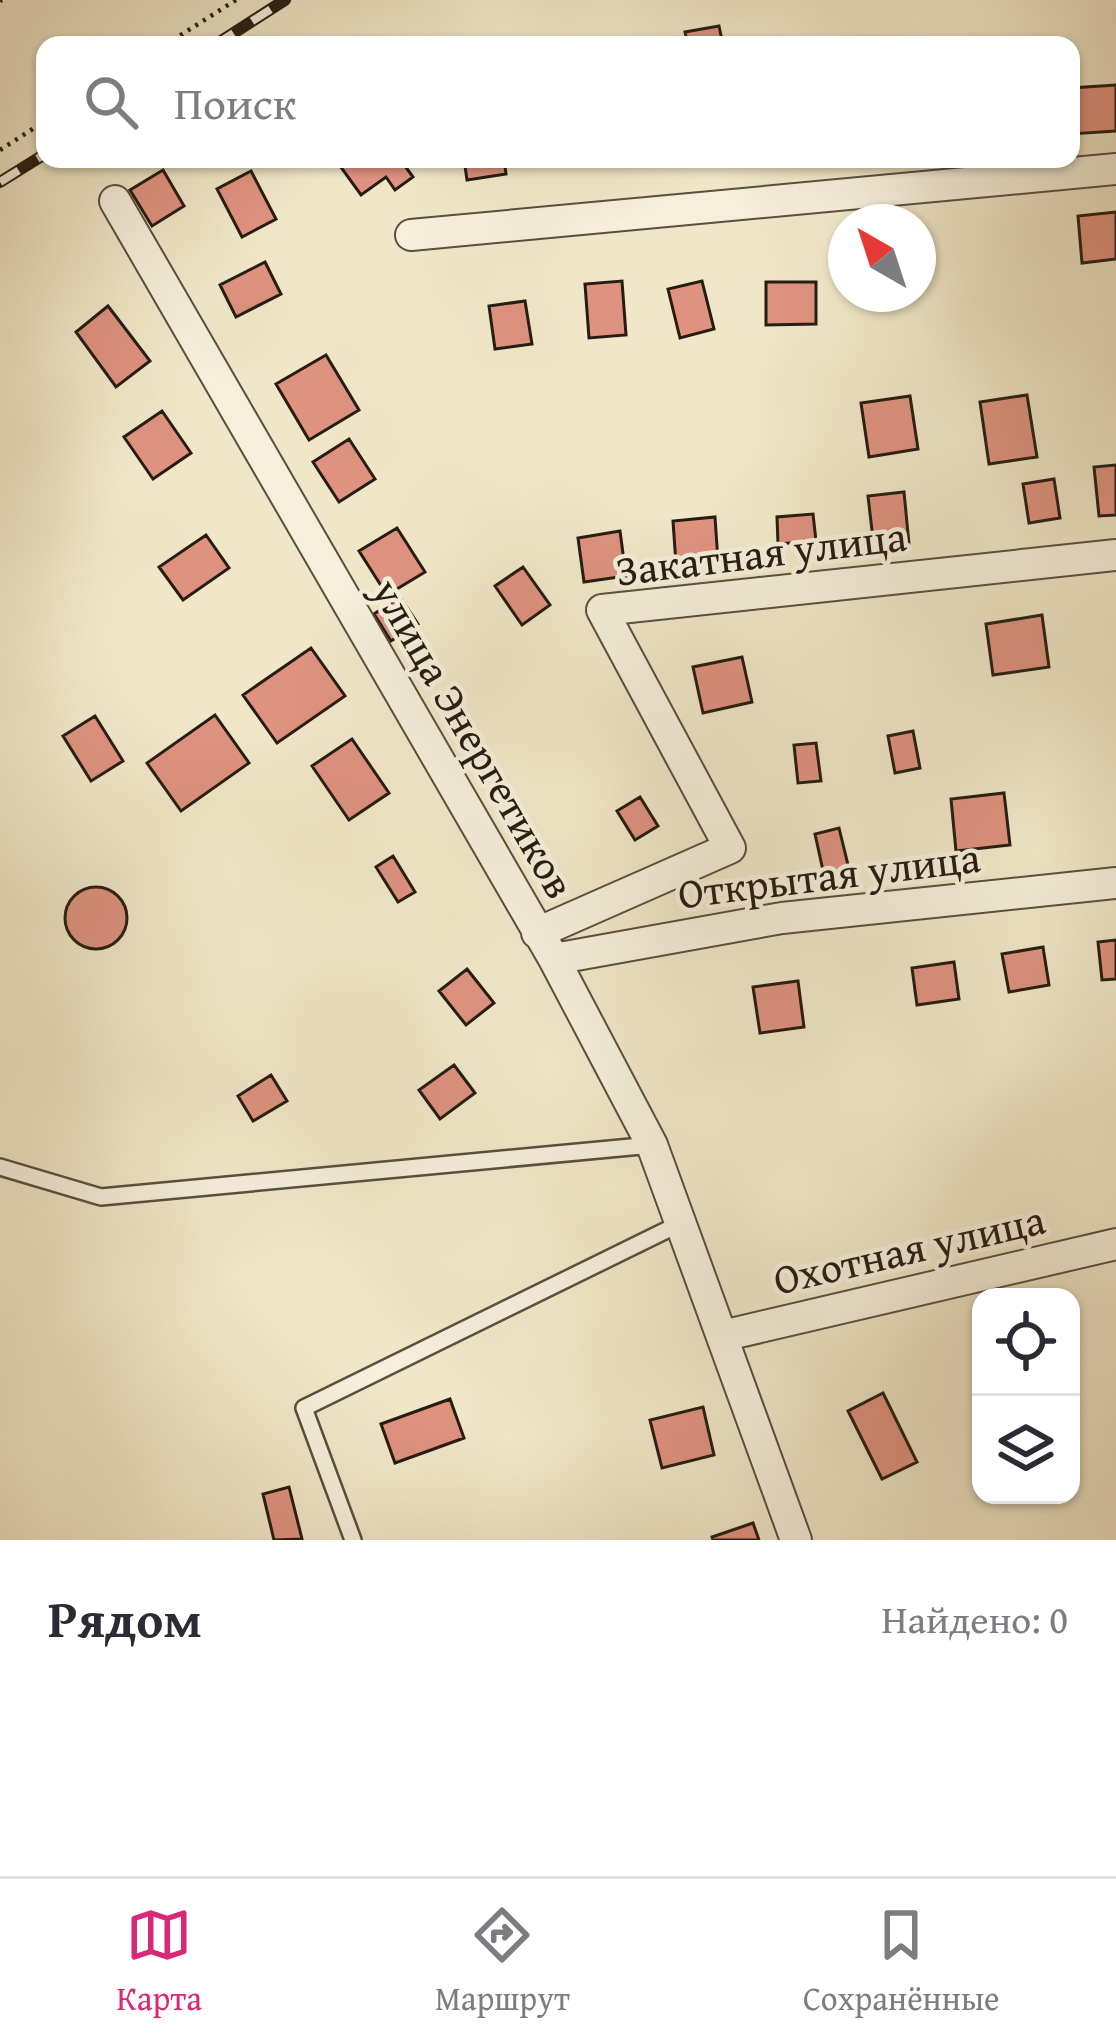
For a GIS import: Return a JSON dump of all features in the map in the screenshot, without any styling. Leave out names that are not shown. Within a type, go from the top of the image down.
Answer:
[{"type":"street","points":[[411,235],[1116,169]]},
{"type":"street","name":"улица Энергетиков","points":[[115,201],[554,959],[652,1145],[796,1540]]},
{"type":"street","name":"Закатная улица","points":[[537,932],[730,848],[602,610],[1116,555]]},
{"type":"street","name":"Открытая улица","points":[[554,959],[782,918],[1116,883]]},
{"type":"street","name":"Охотная улица","points":[[722,1336],[1116,1244]]},
{"type":"lane","points":[[0,1166],[101,1197],[652,1145]]},
{"type":"lane","points":[[353,1540],[304,1408],[681,1222]]},
{"type":"path","points":[[179,36],[236,0]]},
{"type":"path","points":[[0,150],[36,128]]},
{"type":"building","points":[[719,26],[721,36],[686,36],[685,32]]},
{"type":"building","points":[[1116,85],[1116,131],[1080,133],[1080,87]]},
{"type":"building","points":[[342,168],[406,168],[413,177],[395,190],[386,177],[361,195]]},
{"type":"building","points":[[465,168],[505,168],[506,174],[467,180]]},
{"type":"building","points":[[163,170],[184,206],[152,226],[130,190]]},
{"type":"building","points":[[251,171],[276,219],[242,237],[217,189]]},
{"type":"building","points":[[1116,212],[1116,259],[1082,263],[1078,216]]},
{"type":"building","points":[[265,262],[281,294],[236,317],[220,285]]},
{"type":"building","points":[[622,281],[626,335],[589,338],[585,284]]},
{"type":"building","points":[[702,281],[714,329],[680,338],[668,289]]},
{"type":"building","points":[[766,282],[816,282],[816,324],[766,325]]},
{"type":"building","points":[[525,301],[532,344],[495,349],[489,306]]},
{"type":"building","points":[[108,306],[150,361],[116,387],[76,332]]},
{"type":"building","points":[[326,355],[359,410],[309,440],[276,384]]},
{"type":"building","points":[[1027,395],[1037,457],[989,464],[980,402]]},
{"type":"building","points":[[910,396],[918,449],[869,457],[861,403]]},
{"type":"building","points":[[162,411],[191,453],[153,479],[124,437]]},
{"type":"building","points":[[349,439],[375,479],[339,502],[313,462]]},
{"type":"building","points":[[1116,465],[1116,515],[1099,516],[1094,467]]},
{"type":"building","points":[[1054,479],[1060,518],[1029,523],[1023,484]]},
{"type":"building","points":[[904,492],[909,544],[874,548],[868,496]]},
{"type":"building","points":[[813,514],[816,541],[778,544],[777,517]]},
{"type":"building","points":[[715,517],[718,561],[676,564],[673,521]]},
{"type":"building","points":[[397,528],[425,572],[387,595],[359,551]]},
{"type":"building","points":[[620,531],[626,576],[584,582],[578,538]]},
{"type":"building","points":[[206,535],[229,568],[183,600],[159,567]]},
{"type":"building","points":[[523,567],[550,605],[522,625],[495,586]]},
{"type":"building","points":[[400,597],[418,624],[391,641],[374,614]]},
{"type":"building","points":[[1042,615],[1049,667],[993,675],[986,624]]},
{"type":"building","points":[[311,648],[345,696],[277,743],[243,695]]},
{"type":"building","points":[[742,657],[752,702],[703,713],[693,667]]},
{"type":"building","points":[[215,715],[249,763],[181,811],[147,763]]},
{"type":"building","points":[[95,716],[123,761],[91,781],[63,736]]},
{"type":"building","points":[[913,731],[920,768],[895,773],[888,736]]},
{"type":"building","points":[[352,739],[389,793],[349,820],[312,766]]},
{"type":"building","points":[[816,743],[821,781],[798,783],[794,745]]},
{"type":"building","points":[[1004,793],[1010,845],[956,851],[951,799]]},
{"type":"building","points":[[640,797],[658,826],[635,840],[617,811]]},
{"type":"building","points":[[839,828],[849,869],[824,875],[815,834]]},
{"type":"building","points":[[393,856],[415,892],[398,902],[376,867]]},
{"type":"building","points":[[96,887],[118,896],[127,918],[118,940],[96,949],[74,940],[65,918],[74,896]]},
{"type":"building","points":[[1116,940],[1116,979],[1102,980],[1098,942]]},
{"type":"building","points":[[1043,947],[1049,985],[1009,992],[1002,954]]},
{"type":"building","points":[[954,962],[959,999],[917,1005],[912,968]]},
{"type":"building","points":[[467,969],[494,1003],[466,1025],[439,991]]},
{"type":"building","points":[[798,981],[804,1027],[760,1033],[753,987]]},
{"type":"building","points":[[454,1065],[475,1093],[440,1119],[419,1090]]},
{"type":"building","points":[[271,1075],[287,1101],[253,1121],[238,1096]]},
{"type":"building","points":[[883,1393],[917,1462],[882,1479],[848,1411]]},
{"type":"building","points":[[450,1399],[464,1438],[395,1463],[381,1424]]},
{"type":"building","points":[[703,1407],[714,1455],[662,1468],[650,1420]]},
{"type":"building","points":[[289,1487],[302,1539],[274,1540],[263,1494]]},
{"type":"building","points":[[753,1523],[759,1540],[713,1540],[712,1537]]},
{"type":"railway","points":[[229,36],[285,0]]},
{"type":"railway","points":[[0,182],[36,160]]}]
